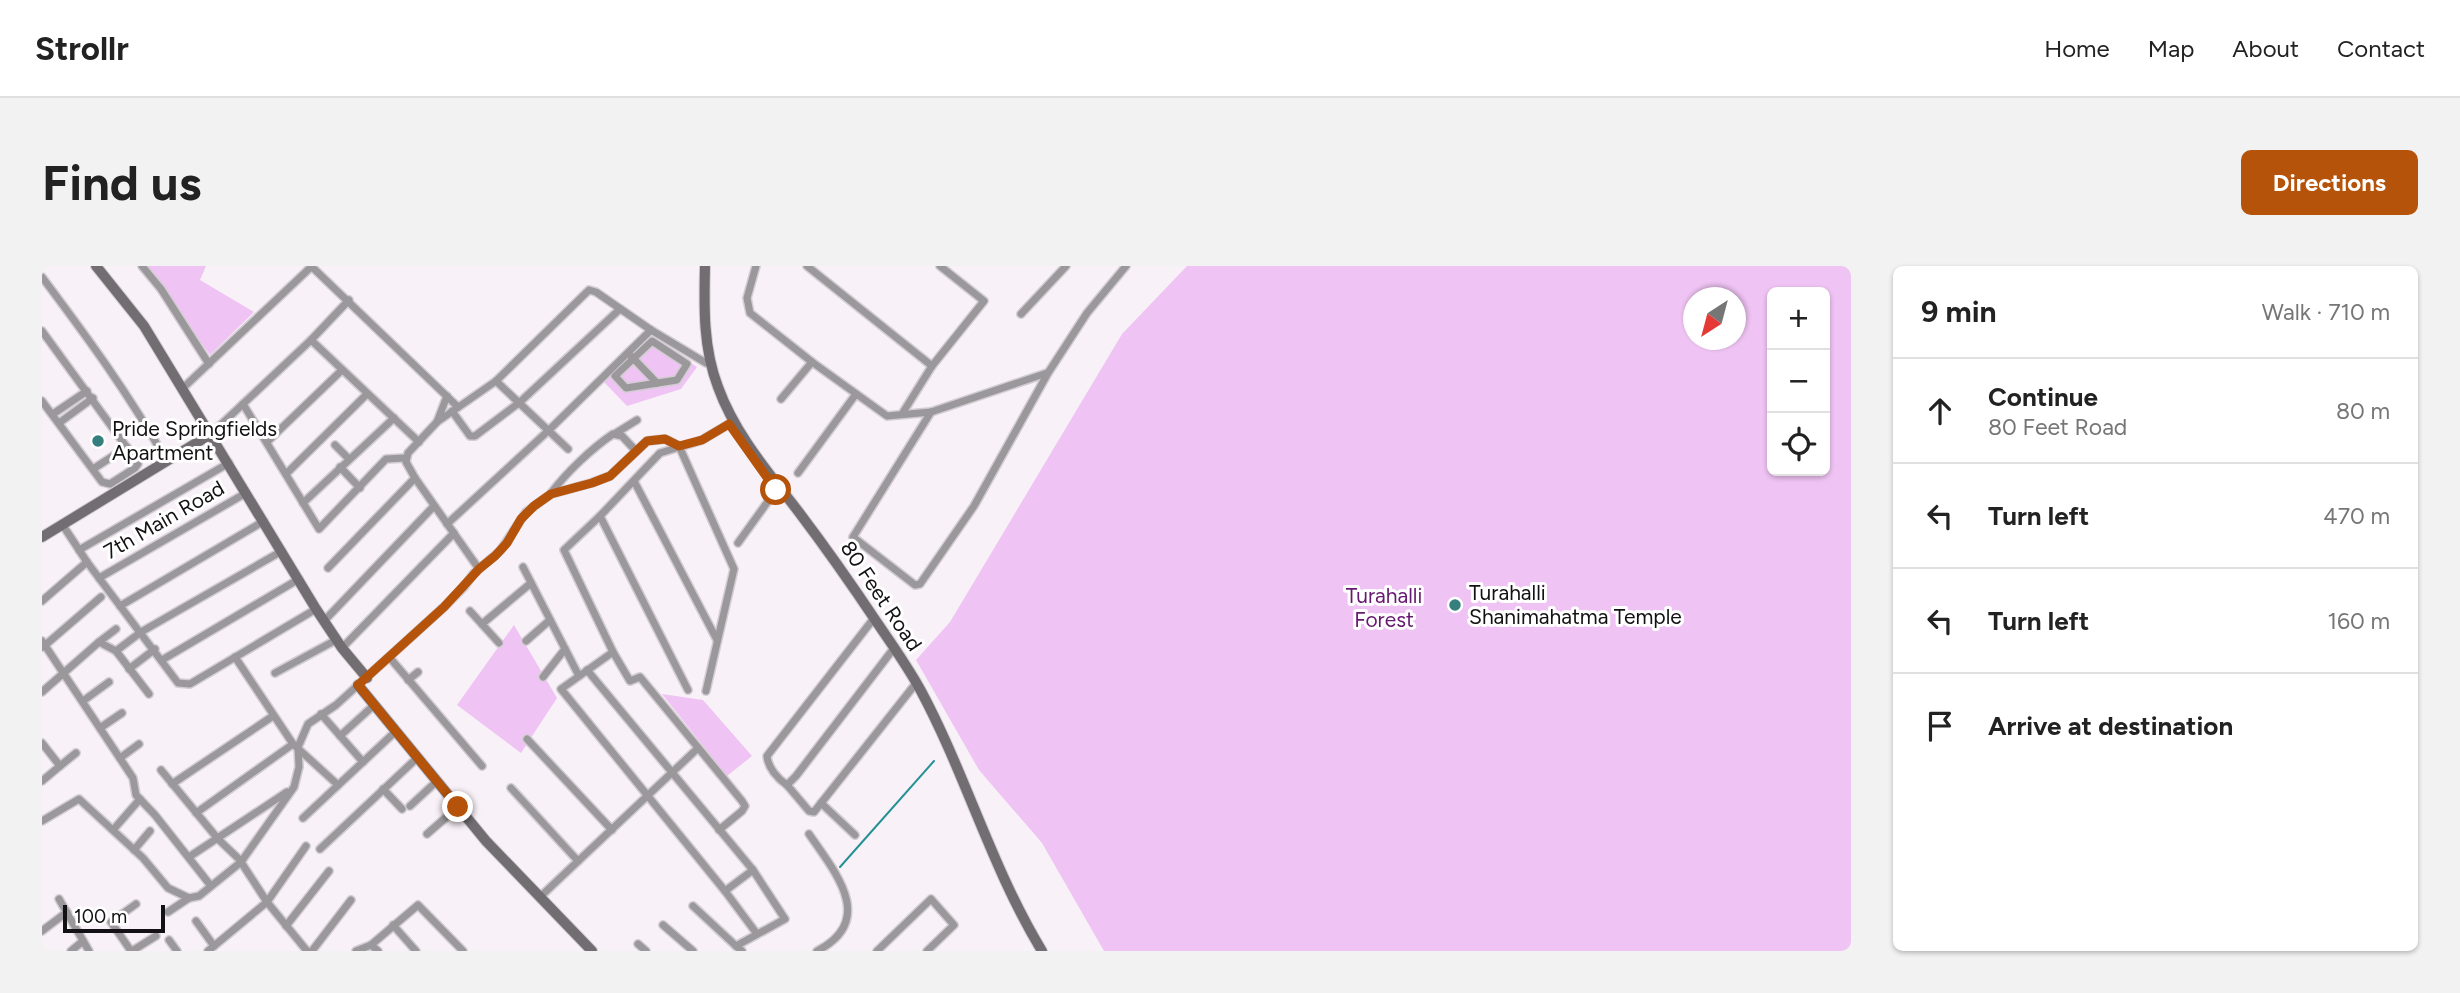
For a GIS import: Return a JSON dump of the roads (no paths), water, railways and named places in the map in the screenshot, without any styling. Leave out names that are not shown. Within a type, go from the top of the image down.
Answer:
[{"type":"main road","points":[[96,266],[138,318],[316,609],[339,644],[367,678]]},
{"type":"main road","name":"80 Feet Road","points":[[702,266],[700,327],[713,388],[731,422],[831,563],[913,687],[996,870],[1042,951]]},
{"type":"main road","name":"80 Feet Road","points":[[702,266],[709,354],[731,422]]},
{"type":"main road","points":[[42,537],[128,479],[211,434]]},
{"type":"main road","name":"80 Feet Road","points":[[777,488],[835,560],[918,685],[940,729],[1036,951]]},
{"type":"main road","points":[[358,685],[486,841],[592,951]]},
{"type":"street","points":[[142,266],[161,289],[209,364]]},
{"type":"street","points":[[183,388],[311,266],[447,396],[470,436],[474,437],[520,402],[620,309]]},
{"type":"street","points":[[756,266],[747,298],[750,313],[887,416],[931,412],[1048,373]]},
{"type":"street","points":[[807,266],[932,366]]},
{"type":"street","points":[[902,414],[932,366],[984,301],[940,266]]},
{"type":"street","points":[[1021,314],[1066,266]]},
{"type":"street","points":[[931,412],[853,537],[915,585],[920,584],[974,506],[1048,373],[1087,313],[1126,266]]},
{"type":"street","points":[[42,277],[106,361],[166,460]]},
{"type":"street","points":[[243,404],[319,529],[386,459],[405,458],[437,422],[496,381],[589,290],[706,363]]},
{"type":"street","points":[[211,434],[311,340],[349,300]]},
{"type":"street","points":[[447,524],[631,356],[652,341],[687,364],[677,380],[626,388],[615,376],[631,356],[651,330]]},
{"type":"street","points":[[42,331],[93,398],[138,464],[128,479],[106,484],[42,401]]},
{"type":"street","points":[[311,340],[419,442]]},
{"type":"street","points":[[42,350],[51,342]]},
{"type":"street","points":[[631,356],[657,383]]},
{"type":"street","points":[[781,399],[812,362]]},
{"type":"street","points":[[267,442],[342,370]]},
{"type":"street","points":[[496,381],[568,449]]},
{"type":"street","points":[[52,414],[87,391]]},
{"type":"street","points":[[286,474],[368,394]]},
{"type":"street","points":[[798,473],[856,394]]},
{"type":"street","points":[[437,422],[447,396]]},
{"type":"street","points":[[59,423],[93,398]]},
{"type":"street","points":[[303,503],[394,418]]},
{"type":"street","points":[[196,813],[296,746],[308,724],[336,705],[390,658],[500,551],[526,512],[551,494],[569,472],[601,443],[637,420]]},
{"type":"street","points":[[719,830],[745,806],[640,677],[630,681],[613,652],[564,550],[660,453],[702,440],[731,422]]},
{"type":"street","points":[[616,433],[636,451]]},
{"type":"street","points":[[551,494],[610,476],[647,441],[665,439],[679,446],[734,569],[706,691]]},
{"type":"street","points":[[335,445],[349,459]]},
{"type":"street","points":[[93,470],[127,447]]},
{"type":"street","points":[[405,458],[415,478],[479,569]]},
{"type":"street","points":[[79,550],[229,463]]},
{"type":"street","points":[[340,467],[360,488]]},
{"type":"street","points":[[328,568],[415,478]]},
{"type":"street","points":[[634,481],[717,640]]},
{"type":"street","points":[[738,543],[777,488]]},
{"type":"street","name":"7th Main Road","points":[[99,578],[246,493]]},
{"type":"street","points":[[324,621],[434,506]]},
{"type":"street","points":[[600,516],[688,690]]},
{"type":"street","points":[[120,606],[264,521]]},
{"type":"street","points":[[62,524],[86,562],[155,649],[178,683],[190,684],[316,609]]},
{"type":"street","points":[[275,673],[339,644],[454,533]]},
{"type":"street","points":[[116,651],[141,632],[282,551]]},
{"type":"street","points":[[42,601],[86,562]]},
{"type":"street","points":[[523,567],[579,676]]},
{"type":"street","points":[[162,660],[299,579]]},
{"type":"street","points":[[482,624],[531,583]]},
{"type":"street","points":[[101,597],[43,645],[64,672],[133,778],[135,793],[211,886]]},
{"type":"street","points":[[470,611],[499,643]]},
{"type":"street","points":[[526,641],[550,620]]},
{"type":"street","points":[[871,622],[767,756],[768,763],[811,812],[913,687]]},
{"type":"street","points":[[42,692],[116,628]]},
{"type":"street","points":[[99,642],[116,651],[149,694]]},
{"type":"street","points":[[129,669],[155,649]]},
{"type":"street","points":[[543,677],[565,649]]},
{"type":"street","points":[[613,652],[561,689],[757,934]]},
{"type":"street","points":[[788,785],[891,652]]},
{"type":"street","points":[[235,657],[296,746],[338,785]]},
{"type":"street","points":[[390,658],[482,766]]},
{"type":"street","points":[[587,670],[753,870],[785,919],[757,934],[739,948],[693,906]]},
{"type":"street","points":[[408,680],[418,672]]},
{"type":"street","points":[[83,701],[109,682]]},
{"type":"street","points":[[340,736],[373,706]]},
{"type":"street","points":[[100,728],[122,713]]},
{"type":"street","points":[[321,714],[363,762]]},
{"type":"street","points":[[172,784],[273,716]]},
{"type":"street","points":[[303,818],[395,732]]},
{"type":"street","points":[[527,739],[612,830]]},
{"type":"street","points":[[42,743],[60,766]]},
{"type":"street","points":[[120,758],[139,744]]},
{"type":"street","points":[[168,912],[188,898],[199,896],[241,862],[293,787],[299,767],[296,746]]},
{"type":"street","points":[[540,897],[697,749]]},
{"type":"street","points":[[42,780],[76,754]]},
{"type":"street","points":[[320,849],[417,758]]},
{"type":"street","points":[[161,771],[241,862],[267,902],[307,951]]},
{"type":"street","points":[[411,806],[437,781]]},
{"type":"street","points":[[189,858],[293,787]]},
{"type":"street","points":[[512,788],[578,861]]},
{"type":"street","points":[[383,789],[401,809]]},
{"type":"street","points":[[42,821],[79,799],[135,850],[168,888],[188,898]]},
{"type":"street","points":[[113,830],[140,799]]},
{"type":"street","points":[[821,803],[855,835]]},
{"type":"street","points":[[427,834],[458,807]]},
{"type":"street","points":[[135,850],[150,831]]},
{"type":"street","points":[[809,834],[842,883],[849,907],[840,931],[817,951]]},
{"type":"street","points":[[196,921],[211,949],[267,902],[306,846]]},
{"type":"street","points":[[725,891],[753,870]]},
{"type":"street","points":[[286,926],[329,871]]},
{"type":"street","points":[[59,899],[89,951]]},
{"type":"street","points":[[877,951],[931,899],[954,925],[927,951]]},
{"type":"street","points":[[313,951],[351,900]]},
{"type":"street","points":[[136,904],[111,922],[132,951],[156,936]]},
{"type":"street","points":[[356,951],[371,945],[418,905],[463,951]]},
{"type":"street","points":[[42,931],[66,912]]},
{"type":"street","points":[[393,925],[416,951]]},
{"type":"street","points":[[663,925],[693,951]]},
{"type":"street","points":[[169,940],[177,951]]},
{"type":"street","points":[[71,951],[83,941]]},
{"type":"street","points":[[638,944],[646,951]]},
{"type":"street","points":[[371,945],[378,951]]},
{"type":"waterway","points":[[840,867],[934,761]]},
{"type":"place","name":"Pride Springfields Apartment","points":[[98,441]]},
{"type":"place","name":"Turahalli Shanimahatma Temple","points":[[1455,605]]},
{"type":"park label","name":"Turahalli Forest","points":[[1384,608]]}]
